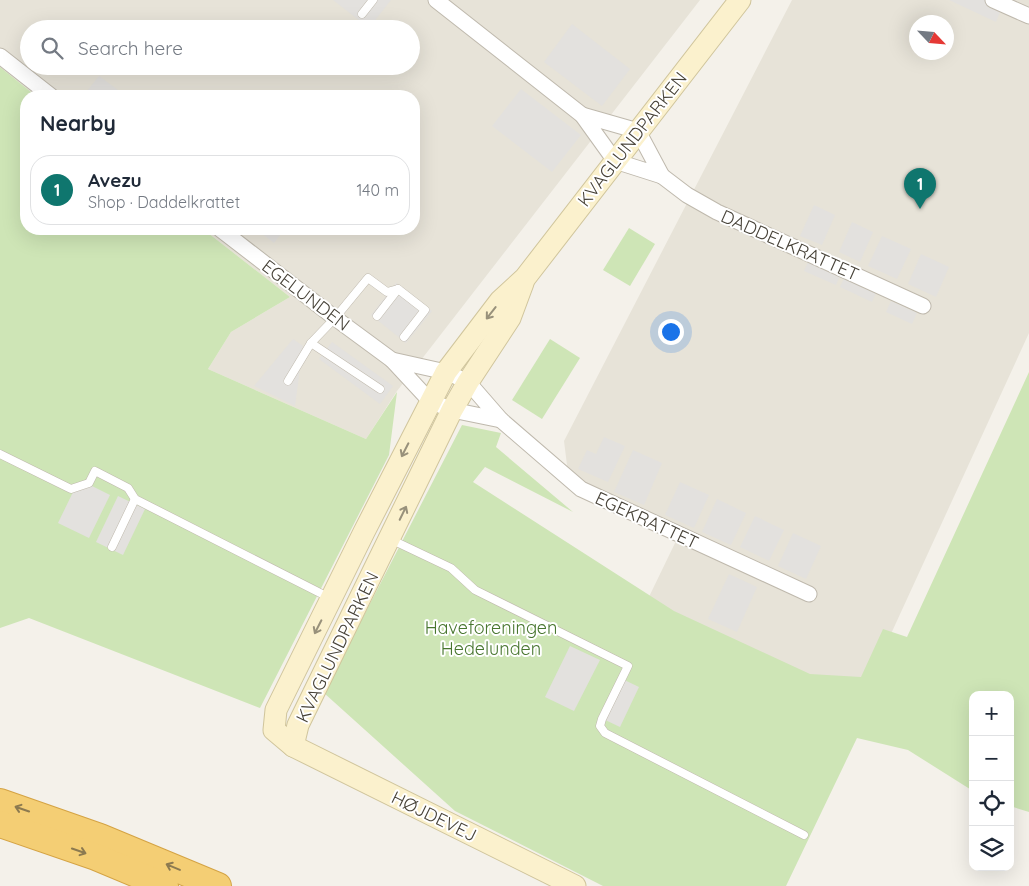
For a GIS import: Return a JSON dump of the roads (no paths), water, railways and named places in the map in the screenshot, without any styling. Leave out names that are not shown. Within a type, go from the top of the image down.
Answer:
[{"type":"highway","points":[[0,802],[100,837],[218,886]]},
{"type":"highway","points":[[0,824],[96,857],[165,886]]},
{"type":"street","points":[[436,0],[582,115],[615,161]]},
{"type":"street","name":"KVAGLUNDPARKEN","points":[[525,278],[510,318],[452,410],[298,725],[293,746],[274,730],[276,710],[446,372],[500,302],[525,278],[740,0]]},
{"type":"street","points":[[993,0],[1029,16]]},
{"type":"street","points":[[0,56],[20,72]]},
{"type":"street","points":[[24,75],[43,90]]},
{"type":"street","points":[[582,115],[638,131]]},
{"type":"street","name":"DADDELKRATTET","points":[[638,131],[662,176]]},
{"type":"street","name":"DADDELKRATTET","points":[[615,161],[662,176],[687,195],[716,212],[923,306]]},
{"type":"street","name":"EGELUNDEN","points":[[230,235],[392,360],[430,401],[452,410]]},
{"type":"street","name":"EGELUNDEN","points":[[392,360],[446,372],[468,382]]},
{"type":"street","name":"EGEKRATTET","points":[[468,382],[501,420],[582,488],[809,594]]},
{"type":"street","name":"EGEKRATTET","points":[[452,410],[501,420]]},
{"type":"street","name":"HØJDEVEJ","points":[[293,746],[575,886]]},
{"type":"lane","points":[[362,14],[373,0]]},
{"type":"lane","points":[[288,381],[311,343],[335,318],[368,278],[387,292],[398,289]]},
{"type":"lane","points":[[377,316],[398,289]]},
{"type":"lane","points":[[398,289],[425,310],[404,337]]},
{"type":"lane","points":[[311,343],[380,389]]},
{"type":"lane","points":[[0,454],[71,489],[89,483],[95,471],[128,488],[135,499],[332,599]]},
{"type":"lane","points":[[112,547],[135,499]]},
{"type":"lane","points":[[390,539],[452,568],[474,590],[628,666],[602,719],[600,726],[605,733],[804,835]]},
{"type":"place","name":"Avezu","points":[[920,209]]},
{"type":"park label","name":"Haveforeningen Hedelunden","points":[[491,638]]}]
